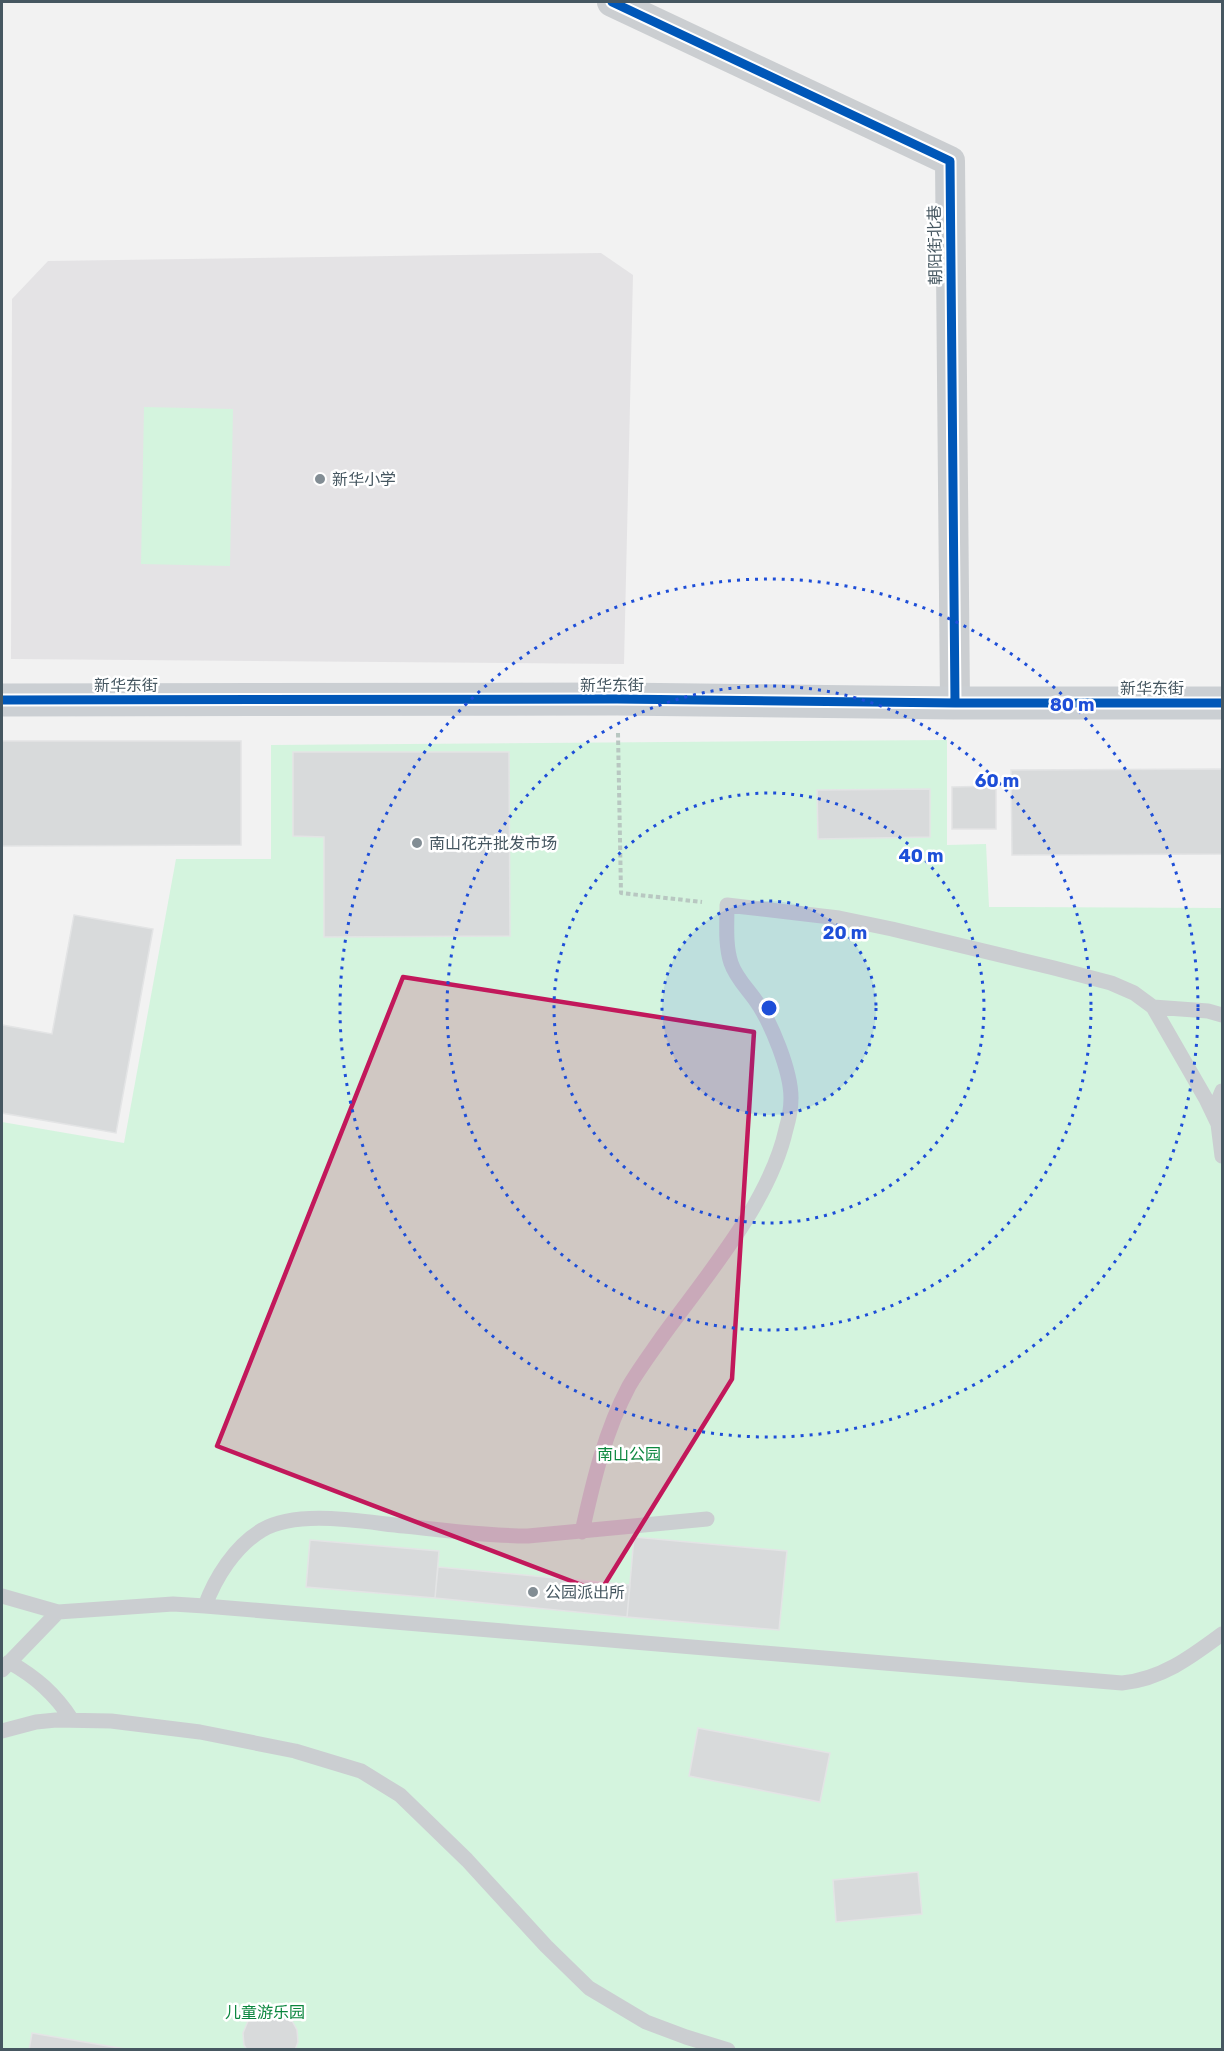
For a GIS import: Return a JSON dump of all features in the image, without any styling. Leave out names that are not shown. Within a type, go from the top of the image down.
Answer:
[{"type":"street","name":"朝阳街北巷","points":[[612,2],[950,160],[955,703]]},
{"type":"street","name":"新华东街","points":[[2,700],[617,699],[1222,703]]},
{"type":"lane","points":[[582,1532],[590,1490],[613,1420],[630,1385],[739,1230],[767,1184],[781,1152],[792,1097],[789,1081],[779,1046],[761,1008],[743,986],[732,965],[727,904],[839,918],[1111,983],[1134,993],[1154,1007],[1213,1113],[1218,1124],[1222,1156]]},
{"type":"lane","points":[[1154,1007],[1208,1011],[1222,1015]]},
{"type":"lane","points":[[1213,1113],[1222,1091]]},
{"type":"lane","points":[[205,1606],[220,1573],[242,1548],[263,1530],[289,1521],[313,1519],[364,1522],[500,1536],[528,1536],[707,1519]]},
{"type":"lane","points":[[2,1596],[58,1612],[173,1604],[205,1606],[1122,1683],[1157,1676],[1191,1658],[1222,1634]]},
{"type":"lane","points":[[58,1612],[5,1666],[42,1683],[59,1701],[72,1720]]},
{"type":"lane","points":[[2,1731],[36,1722],[111,1721],[200,1732],[295,1751],[361,1771],[400,1795],[467,1860],[546,1946],[589,1988],[646,2022],[728,2049]]},
{"type":"path","points":[[617,699],[621,893],[727,904]]},
{"type":"highlighted area","points":[[403,977],[754,1032],[732,1379],[600,1592],[217,1446]]},
{"type":"shaded area","name":"新华小学","points":[[601,253],[633,275],[624,664],[11,659],[12,299],[48,261]]},
{"type":"green space","points":[[144,407],[233,409],[230,566],[141,564]]},
{"type":"green space","name":"南山公园","points":[[947,740],[947,845],[986,844],[989,907],[1222,908],[1222,2049],[2,2049],[2,1122],[124,1143],[176,859],[271,859],[271,745]]},
{"type":"building","points":[[2,741],[241,741],[241,845],[2,846]]},
{"type":"building","name":"南山花卉批发市场","points":[[293,752],[509,752],[510,936],[324,937],[324,837],[293,836]]},
{"type":"building","points":[[1222,769],[1222,854],[1012,855],[1011,770]]},
{"type":"building","points":[[996,786],[996,829],[952,829],[952,787]]},
{"type":"building","points":[[930,789],[930,837],[818,839],[817,790]]},
{"type":"building","points":[[74,915],[153,929],[116,1133],[2,1113],[2,1025],[52,1034]]},
{"type":"building","points":[[634,1537],[787,1551],[779,1630],[627,1617]]},
{"type":"building","points":[[310,1540],[439,1551],[435,1598],[306,1587]]},
{"type":"building","name":"公园派出所","points":[[438,1567],[630,1585],[627,1617],[435,1598]]},
{"type":"building","points":[[698,1728],[830,1753],[820,1802],[689,1776]]},
{"type":"building","points":[[918,1872],[922,1914],[836,1922],[833,1880]]},
{"type":"building","points":[[269,2010],[282,2012],[291,2019],[297,2030],[298,2042],[295,2050],[247,2050],[243,2033],[248,2021],[257,2013]]},
{"type":"building","points":[[32,2033],[131,2050],[29,2050]]},
{"type":"cycle path","points":[[612,2],[950,161],[955,703]]},
{"type":"cycle path","points":[[2,700],[617,699],[1222,703]]},
{"type":"place","name":"新华小学","points":[[320,479]]},
{"type":"place","name":"南山花卉批发市场","points":[[417,843]]},
{"type":"place","name":"公园派出所","points":[[533,1592]]},
{"type":"park label","name":"儿童游乐园","points":[[265,2012]]}]
